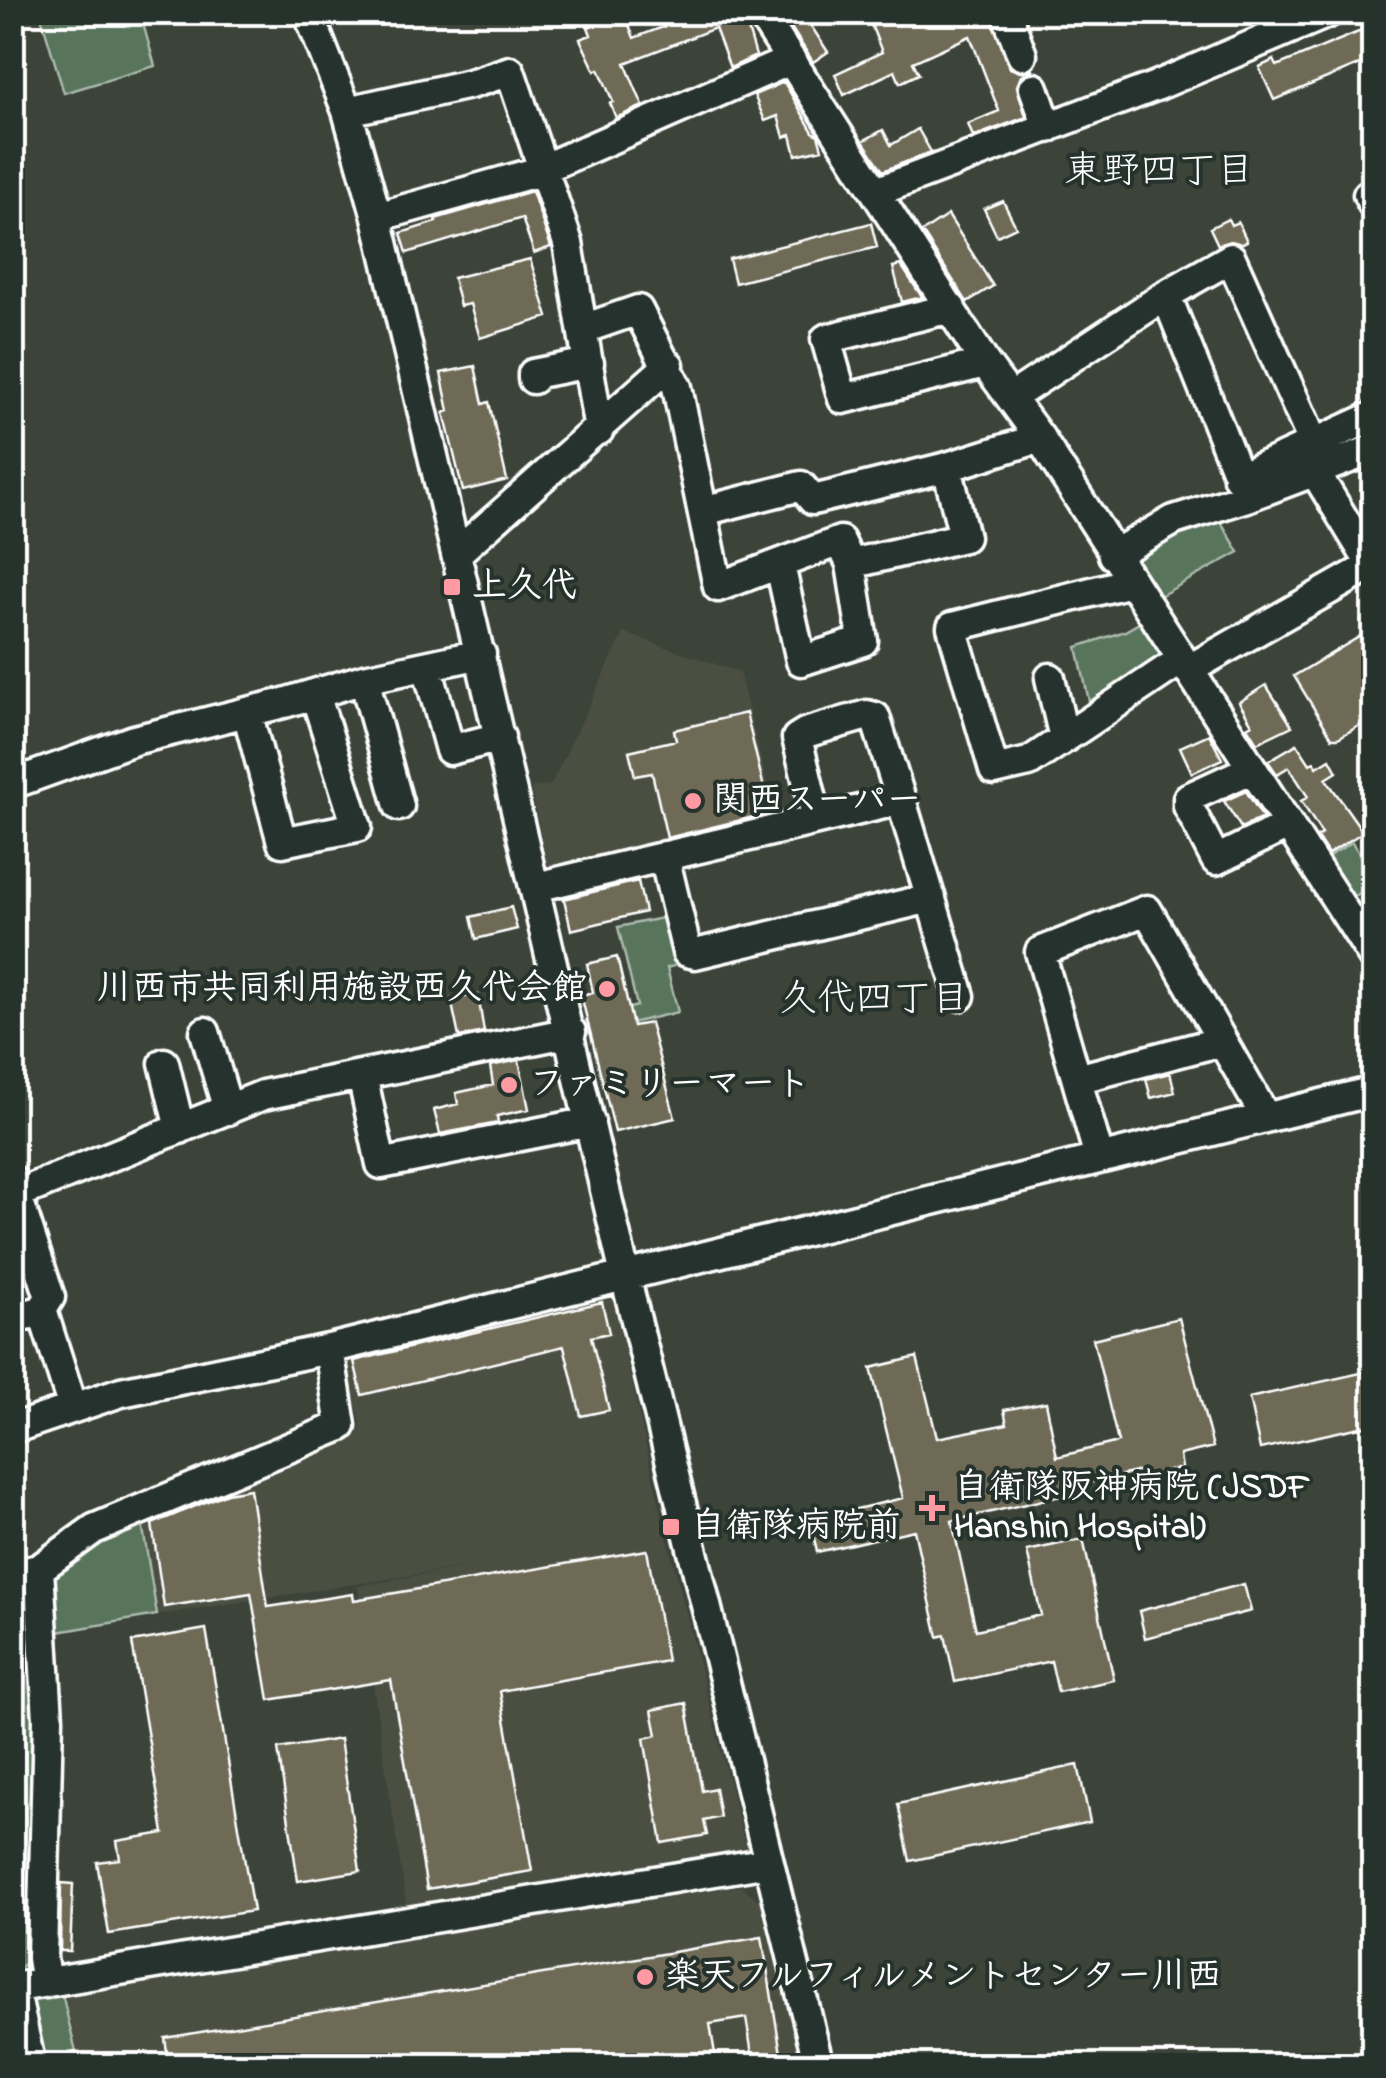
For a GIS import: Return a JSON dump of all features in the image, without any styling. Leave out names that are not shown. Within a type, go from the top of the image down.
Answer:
[{"type":"street","points":[[308,12],[347,112],[376,216],[818,2066]]},
{"type":"street","points":[[1006,12],[1022,55]]},
{"type":"street","points":[[876,192],[1156,86],[1330,12]]},
{"type":"street","points":[[761,13],[1374,958]]},
{"type":"street","points":[[376,216],[541,169],[791,60]]},
{"type":"street","points":[[347,112],[470,84],[510,70],[568,243],[599,430]]},
{"type":"street","points":[[1034,88],[1048,128]]},
{"type":"street","points":[[1374,192],[1368,195],[1374,206]]},
{"type":"street","points":[[1012,397],[1166,295],[1231,258],[1314,458],[1373,566],[1184,665],[1029,762],[994,770],[952,627],[1131,582]]},
{"type":"street","points":[[1166,295],[1243,488]]},
{"type":"street","points":[[951,308],[826,339],[843,399],[986,364]]},
{"type":"street","points":[[583,329],[638,310],[668,365],[677,387],[718,587],[840,542],[851,564],[862,641],[802,661],[780,565]]},
{"type":"street","points":[[533,375],[589,362]]},
{"type":"street","points":[[456,554],[668,365]]},
{"type":"street","points":[[1113,555],[1174,520],[1314,458],[1374,416]]},
{"type":"street","points":[[702,511],[801,486],[813,500],[1040,438]]},
{"type":"street","points":[[1314,458],[1374,449]]},
{"type":"street","points":[[851,564],[964,537],[948,466]]},
{"type":"street","points":[[12,784],[134,740],[364,679],[481,654]]},
{"type":"street","points":[[428,666],[450,750],[500,737]]},
{"type":"street","points":[[1050,678],[1064,738]]},
{"type":"street","points":[[364,679],[398,806]]},
{"type":"street","points":[[247,712],[282,842],[356,827],[315,694]]},
{"type":"street","points":[[818,820],[797,738],[866,715],[875,717],[960,996]]},
{"type":"street","points":[[1252,769],[1188,798],[1188,806],[1216,860],[1288,825]]},
{"type":"street","points":[[536,887],[901,800]]},
{"type":"street","points":[[664,856],[687,952],[695,954],[931,898]]},
{"type":"street","points":[[1099,1157],[1040,952],[1148,910],[1265,1116]]},
{"type":"street","points":[[205,1032],[228,1110]]},
{"type":"street","points":[[12,1320],[42,1310],[50,1297],[14,1190],[263,1095],[571,1032]]},
{"type":"street","points":[[1076,1079],[1222,1041]]},
{"type":"street","points":[[164,1063],[180,1129]]},
{"type":"street","points":[[362,1076],[381,1164],[590,1122]]},
{"type":"street","points":[[12,1429],[121,1392],[329,1348],[1374,1091]]},
{"type":"street","points":[[42,1310],[73,1408]]},
{"type":"street","points":[[46,1982],[42,1958],[48,1719],[26,1572],[94,1529],[341,1426],[329,1348]]},
{"type":"street","points":[[32,2066],[13,1988],[769,1862]]},
{"type":"shaded area","points":[[624,633],[739,672],[777,824],[559,875],[548,868],[531,788],[551,785]]},
{"type":"shaded area","points":[[611,1291],[666,1534],[746,1849],[408,1914],[358,1586],[483,1564],[157,1615],[141,1516],[349,1441],[359,1432],[361,1423],[344,1359]]},
{"type":"shaded area","points":[[741,1886],[761,1902],[800,2065],[80,2065],[64,1989]]},
{"type":"green space","points":[[40,13],[140,13],[155,66],[64,93]]},
{"type":"green space","points":[[1221,522],[1239,552],[1158,597],[1132,565],[1137,549]]},
{"type":"green space","points":[[1148,618],[1173,656],[1091,710],[1077,647],[1125,631]]},
{"type":"green space","points":[[1352,842],[1369,887],[1352,898],[1326,858]]},
{"type":"green space","points":[[667,917],[680,964],[667,968],[678,1012],[589,1033],[586,1020],[637,1006],[618,927]]},
{"type":"green space","points":[[141,1516],[157,1615],[52,1633],[46,1580],[113,1529]]},
{"type":"green space","points":[[15,1576],[33,1593],[39,1735],[31,1958],[13,1974],[12,1578]]},
{"type":"green space","points":[[61,1989],[79,2065],[38,2065],[24,1996]]},
{"type":"building","points":[[624,12],[634,38],[703,12],[743,12],[756,56],[730,68],[715,28],[625,63],[643,106],[616,118],[599,69],[595,71],[580,39],[591,35],[588,27]]},
{"type":"building","points":[[781,12],[802,12],[828,52],[813,62]]},
{"type":"building","points":[[866,12],[989,12],[1010,68],[1033,71],[1021,76],[1017,86],[1026,117],[973,137],[968,124],[999,111],[970,36],[913,62],[919,74],[900,83],[895,71],[844,95],[835,74],[882,52]]},
{"type":"building","points":[[1361,31],[1373,59],[1274,100],[1259,67],[1274,60],[1277,66]]},
{"type":"building","points":[[784,82],[818,135],[822,149],[796,155],[791,135],[784,137],[778,116],[765,121],[754,95]]},
{"type":"building","points":[[918,129],[931,152],[883,171],[863,141],[883,130],[891,145]]},
{"type":"building","points":[[532,191],[551,247],[534,253],[522,218],[407,253],[401,233]]},
{"type":"building","points":[[1003,201],[1016,227],[997,236],[984,209]]},
{"type":"building","points":[[948,215],[993,286],[967,302],[922,232]]},
{"type":"building","points":[[1228,219],[1231,225],[1238,222],[1247,241],[1218,245],[1210,228]]},
{"type":"building","points":[[871,223],[877,247],[735,283],[729,259]]},
{"type":"building","points":[[530,259],[548,317],[480,338],[470,304],[460,306],[453,278]]},
{"type":"building","points":[[901,265],[922,297],[902,302],[893,267]]},
{"type":"building","points":[[475,366],[483,404],[489,402],[507,480],[463,491],[444,413],[449,411],[441,373]]},
{"type":"building","points":[[1374,628],[1374,717],[1332,738],[1294,676]]},
{"type":"building","points":[[1266,685],[1292,726],[1257,743],[1247,727],[1252,724],[1239,702]]},
{"type":"building","points":[[746,713],[770,813],[667,838],[652,773],[635,776],[629,751],[676,740],[674,730]]},
{"type":"building","points":[[1209,734],[1222,759],[1192,773],[1180,747]]},
{"type":"building","points":[[1297,744],[1310,764],[1314,762],[1317,767],[1330,759],[1337,772],[1326,779],[1363,832],[1328,854],[1317,837],[1322,834],[1301,801],[1308,797],[1289,767],[1277,774],[1268,761]]},
{"type":"building","points":[[1246,791],[1263,818],[1241,828],[1224,801]]},
{"type":"building","points":[[638,881],[645,912],[571,930],[564,899]]},
{"type":"building","points":[[511,907],[517,929],[476,939],[471,917]]},
{"type":"building","points":[[617,957],[633,1026],[650,1023],[675,1118],[615,1132],[581,995],[593,992],[587,964]]},
{"type":"building","points":[[478,995],[484,1032],[459,1037],[451,999]]},
{"type":"building","points":[[519,1060],[529,1109],[497,1116],[498,1123],[440,1134],[434,1110],[458,1104],[456,1093],[493,1085],[490,1066]]},
{"type":"building","points":[[1170,1073],[1175,1092],[1151,1098],[1146,1079]]},
{"type":"building","points":[[602,1302],[609,1333],[591,1337],[609,1410],[581,1416],[564,1346],[362,1395],[354,1361]]},
{"type":"building","points":[[1179,1318],[1213,1447],[1180,1455],[1182,1468],[1145,1476],[1144,1470],[1058,1490],[1060,1496],[952,1521],[976,1630],[1041,1615],[1027,1551],[1083,1539],[1114,1680],[1058,1692],[1051,1661],[955,1682],[945,1635],[938,1637],[914,1530],[817,1552],[810,1520],[903,1498],[871,1368],[917,1357],[937,1438],[1007,1424],[1004,1410],[1046,1402],[1057,1457],[1118,1442],[1093,1339]]},
{"type":"building","points":[[1374,1370],[1374,1424],[1260,1449],[1249,1398]]},
{"type":"building","points":[[250,1489],[268,1607],[353,1594],[354,1600],[647,1550],[667,1661],[500,1691],[532,1871],[427,1889],[391,1680],[269,1700],[251,1593],[164,1607],[152,1524],[227,1493]]},
{"type":"building","points":[[1244,1584],[1251,1611],[1145,1638],[1139,1611]]},
{"type":"building","points":[[206,1629],[253,1911],[109,1934],[97,1862],[120,1859],[117,1841],[164,1833],[132,1642]]},
{"type":"building","points":[[686,1703],[702,1791],[715,1788],[720,1817],[704,1821],[707,1835],[662,1843],[644,1738],[657,1735],[652,1710]]},
{"type":"building","points":[[340,1739],[360,1871],[298,1881],[278,1749]]},
{"type":"building","points":[[1078,1765],[1090,1822],[910,1861],[898,1804]]},
{"type":"building","points":[[61,1883],[73,1884],[70,1951],[60,1951]]},
{"type":"building","name":"楽天フルフィルメントセンター川西","points":[[762,1937],[783,2066],[754,2066],[746,2018],[710,2024],[717,2066],[169,2066],[165,2038]]},
{"type":"place","name":"上久代","points":[[452,587]]},
{"type":"place","name":"関西スーパー","points":[[693,801]]},
{"type":"place","name":"川西市共同利用施設西久代会館","points":[[607,989]]},
{"type":"place","name":"ファミリーマート","points":[[509,1085]]},
{"type":"place","name":"自衛隊阪神病院 (JSDF Hanshin Hospital)","points":[[932,1508]]},
{"type":"place","name":"自衛隊病院前","points":[[671,1527]]},
{"type":"place","name":"楽天フルフィルメントセンター川西","points":[[645,1977]]},
{"type":"district","name":"東野四丁目","points":[[1159,173]]},
{"type":"district","name":"久代四丁目","points":[[874,1001]]}]
